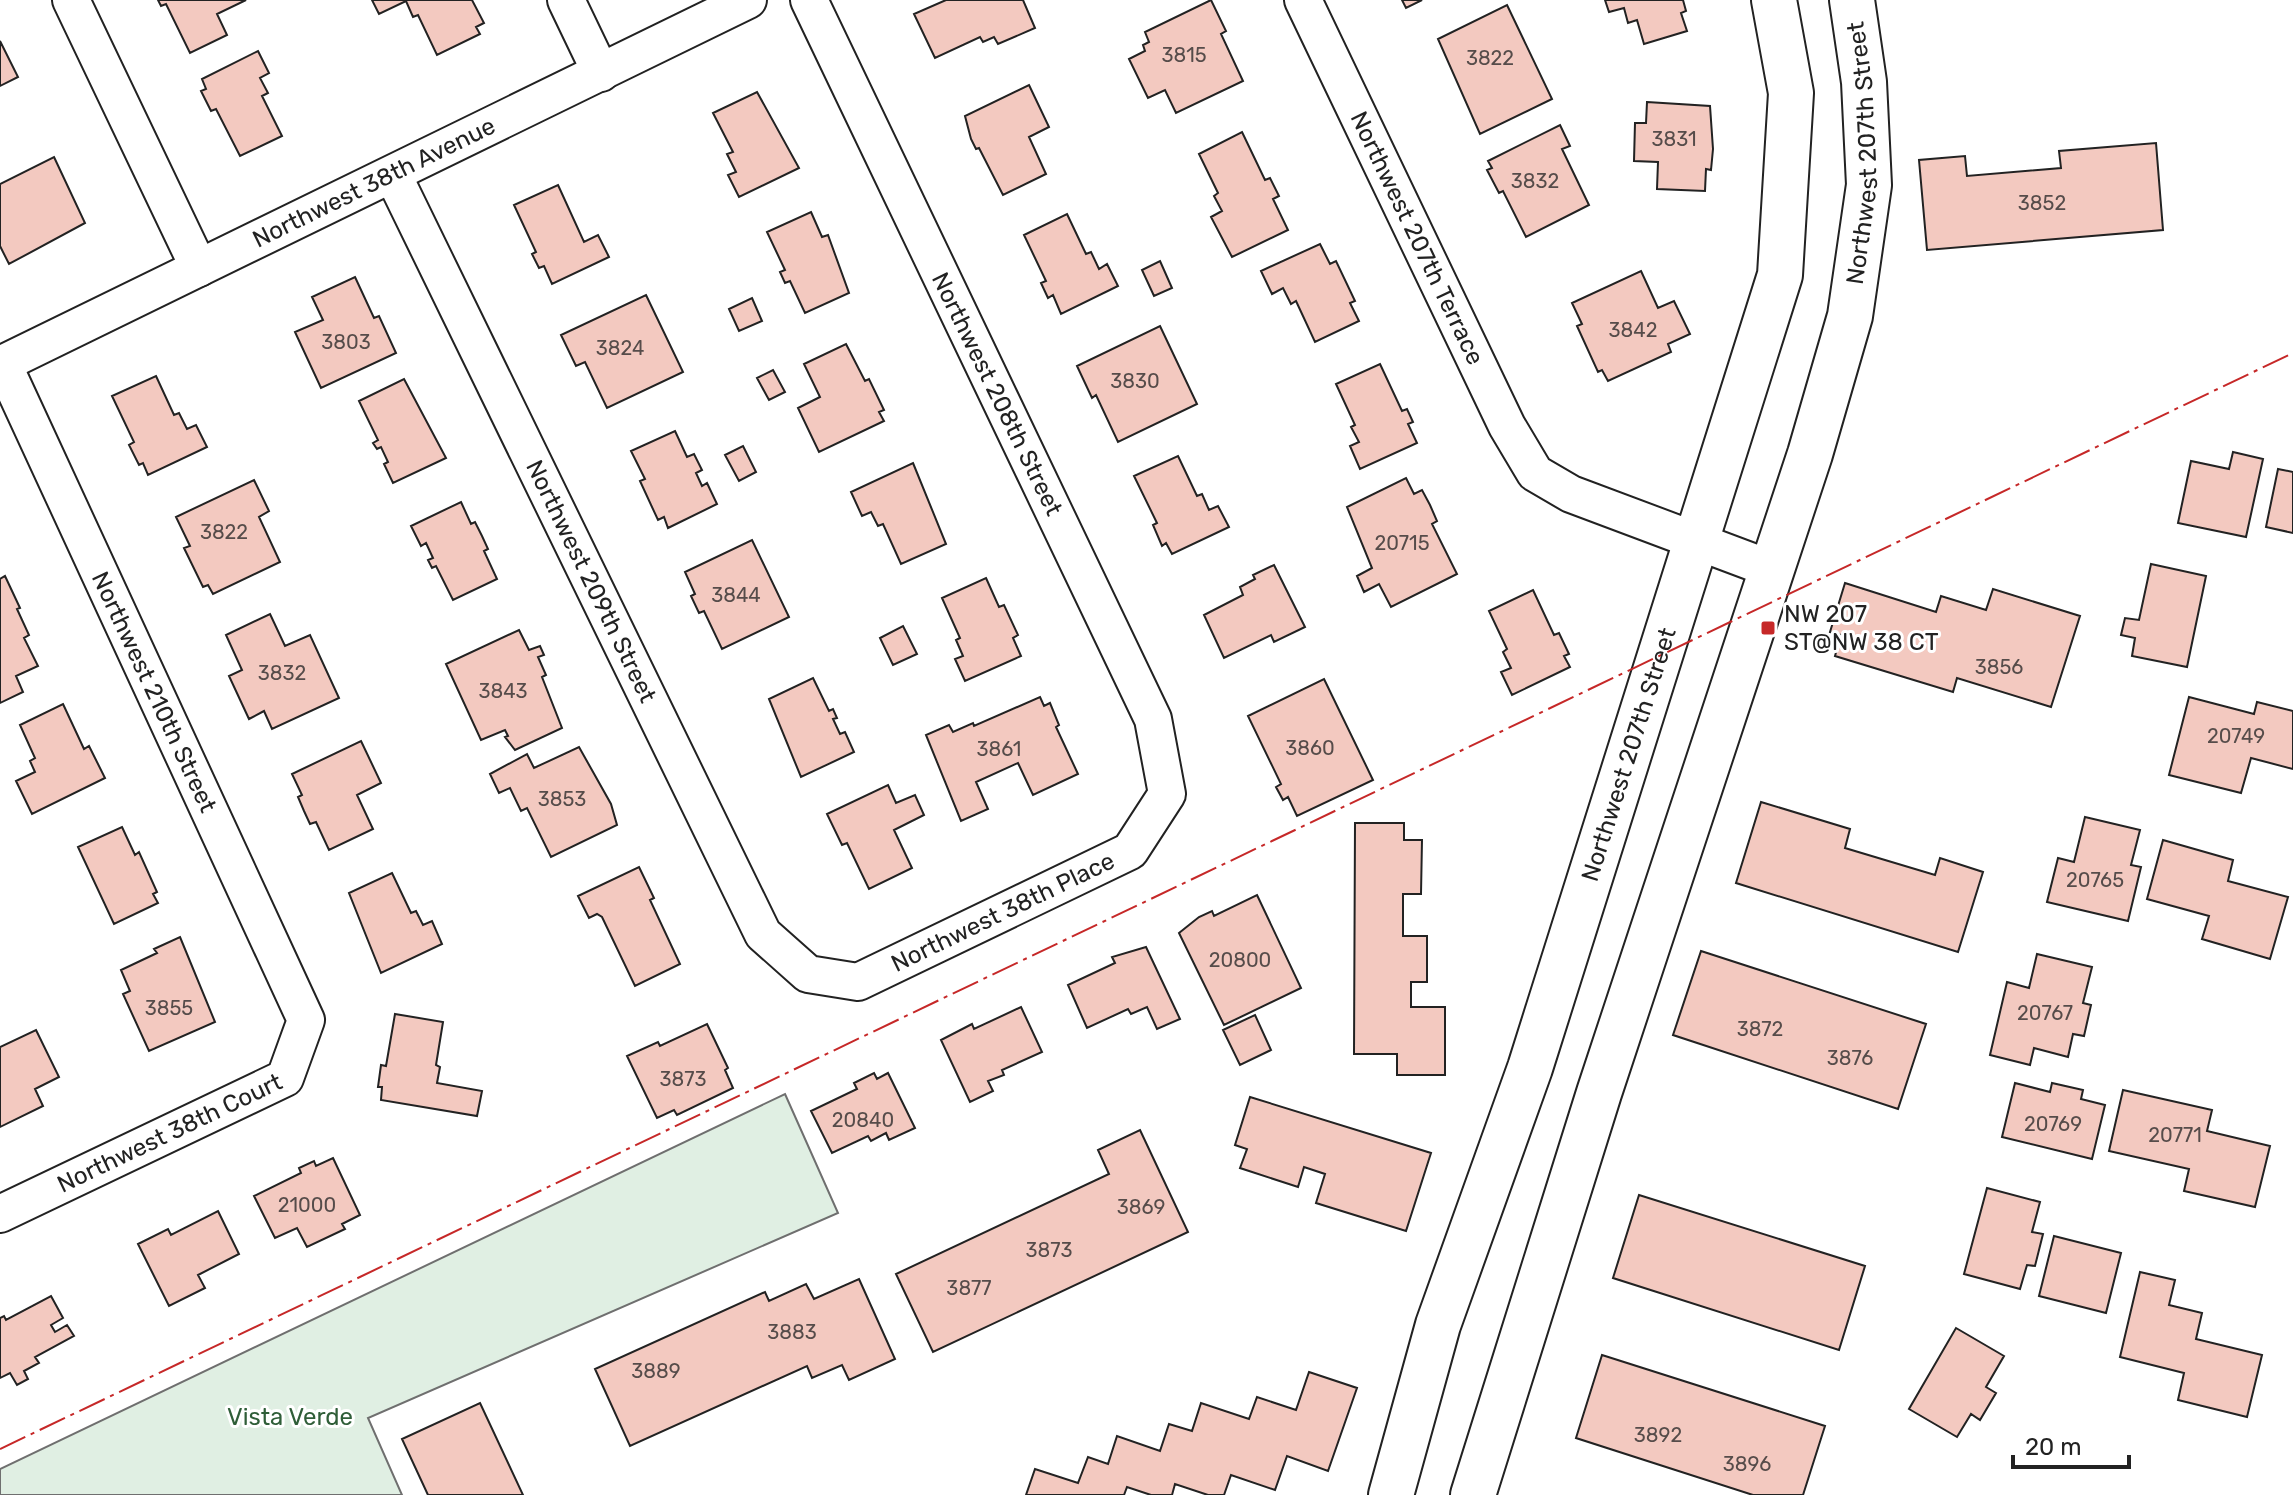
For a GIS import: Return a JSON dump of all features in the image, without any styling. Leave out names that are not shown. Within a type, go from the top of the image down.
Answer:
[{"type":"street","points":[[71,0],[199,268]]},
{"type":"street","points":[[566,0],[601,73]]},
{"type":"street","name":"Northwest 38th Avenue","points":[[1,364],[748,0]]},
{"type":"street","name":"Northwest 208th Street","points":[[809,0],[1153,719],[1167,794]]},
{"type":"street","name":"Northwest 207th Terrace","points":[[1303,0],[1507,426],[1535,473],[1571,494],[1694,541]]},
{"type":"street","name":"Northwest 207th Street","points":[[1391,1495],[1438,1325],[1530,1068],[1780,275],[1791,93],[1774,0]]},
{"type":"street","name":"Northwest 207th Street","points":[[1473,1495],[1599,1093],[1810,454],[1850,316],[1869,185],[1864,82],[1852,0]]},
{"type":"street","name":"Northwest 209th Street","points":[[393,175],[763,934],[808,974]]},
{"type":"street","name":"Northwest 210th Street","points":[[1,364],[306,1020]]},
{"type":"street","points":[[1694,541],[1771,569]]},
{"type":"street","name":"Northwest 38th Place","points":[[808,974],[858,982],[1130,851],[1167,794]]},
{"type":"street","name":"Northwest 38th Court","points":[[0,1214],[285,1078],[306,1020]]},
{"type":"green space","name":"Vista Verde","points":[[785,1094],[838,1213],[368,1418],[402,1495],[0,1495],[0,1469]]},
{"type":"building","points":[[158,0],[246,0],[217,14],[227,35],[190,53],[166,4],[161,6]]},
{"type":"building","points":[[372,0],[472,0],[484,23],[476,27],[480,34],[437,55],[418,15],[413,17],[406,1],[379,14]]},
{"type":"building","points":[[946,0],[1023,0],[1035,28],[998,44],[994,37],[983,42],[980,37],[935,58],[914,14]]},
{"type":"building","points":[[1211,0],[1226,31],[1221,34],[1243,81],[1176,113],[1165,90],[1148,98],[1129,59],[1145,51],[1143,45],[1149,42],[1145,32]]},
{"type":"building","points":[[1402,0],[1422,0],[1406,8]]},
{"type":"building","points":[[1605,0],[1683,0],[1686,11],[1681,13],[1687,31],[1644,44],[1637,20],[1628,23],[1624,8],[1609,12]]},
{"type":"building","points":[[1507,5],[1552,99],[1480,134],[1438,39]]},
{"type":"building","points":[[0,41],[18,77],[0,86]]},
{"type":"building","points":[[258,51],[269,73],[260,78],[268,93],[262,96],[282,136],[240,156],[216,109],[211,111],[201,91],[206,89],[202,79]]},
{"type":"building","points":[[1029,85],[1049,127],[1029,137],[1046,174],[1003,195],[979,148],[976,149],[971,139],[965,116]]},
{"type":"building","points":[[757,92],[799,168],[739,197],[728,175],[736,172],[727,154],[733,152],[713,113]]},
{"type":"building","points":[[1647,102],[1710,106],[1713,149],[1711,170],[1706,169],[1705,191],[1657,189],[1658,162],[1634,161],[1635,123],[1646,123]]},
{"type":"building","points":[[1560,125],[1570,146],[1562,149],[1589,205],[1526,237],[1503,191],[1499,193],[1487,170],[1492,168],[1488,161]]},
{"type":"building","points":[[1242,132],[1265,180],[1270,178],[1279,196],[1273,199],[1288,230],[1232,257],[1211,217],[1222,211],[1214,196],[1218,193],[1199,154]]},
{"type":"building","points":[[2156,143],[2163,230],[1927,250],[1919,160],[1965,156],[1967,176],[2061,168],[2059,151]]},
{"type":"building","points":[[54,157],[85,223],[9,264],[0,246],[0,184]]},
{"type":"building","points":[[558,185],[584,242],[598,235],[609,257],[552,284],[544,266],[539,268],[532,254],[536,252],[514,205]]},
{"type":"building","points":[[811,212],[822,237],[828,235],[849,293],[805,313],[790,281],[785,283],[780,272],[785,270],[767,232]]},
{"type":"building","points":[[1067,214],[1086,254],[1091,252],[1099,269],[1107,264],[1118,286],[1061,314],[1053,295],[1048,298],[1041,283],[1046,281],[1024,235]]},
{"type":"building","points":[[1320,244],[1330,264],[1336,261],[1355,301],[1350,303],[1359,321],[1315,342],[1296,301],[1291,304],[1283,288],[1272,294],[1261,271]]},
{"type":"building","points":[[1160,261],[1172,288],[1154,296],[1142,270]]},
{"type":"building","points":[[1641,271],[1658,308],[1674,301],[1690,334],[1668,344],[1671,352],[1608,381],[1602,370],[1598,372],[1577,326],[1582,324],[1572,303]]},
{"type":"building","points":[[355,277],[374,318],[379,316],[396,353],[321,388],[295,332],[323,320],[312,297]]},
{"type":"building","points":[[646,295],[683,372],[607,408],[585,362],[576,366],[561,335]]},
{"type":"building","points":[[752,298],[762,321],[739,331],[729,309]]},
{"type":"building","points":[[1160,326],[1197,404],[1118,442],[1096,395],[1092,398],[1077,366]]},
{"type":"building","points":[[846,344],[865,381],[869,379],[884,410],[879,412],[884,421],[819,452],[798,408],[820,397],[804,364]]},
{"type":"building","points":[[1380,364],[1402,411],[1407,409],[1413,422],[1408,424],[1417,443],[1360,469],[1350,446],[1359,442],[1351,427],[1355,425],[1336,384]]},
{"type":"building","points":[[773,370],[785,392],[769,400],[757,378]]},
{"type":"building","points":[[156,376],[174,415],[179,413],[187,429],[196,425],[207,447],[148,475],[129,445],[134,442],[112,396]]},
{"type":"building","points":[[404,379],[446,458],[393,483],[384,464],[388,462],[381,447],[377,449],[373,443],[378,440],[359,401]]},
{"type":"building","points":[[675,431],[687,457],[694,454],[702,470],[696,473],[702,486],[707,483],[717,504],[668,528],[664,517],[658,520],[640,481],[645,479],[631,451]]},
{"type":"building","points":[[743,446],[756,472],[739,481],[725,455]]},
{"type":"building","points":[[2233,452],[2263,459],[2246,537],[2178,523],[2191,461],[2229,469]]},
{"type":"building","points":[[1178,456],[1197,496],[1202,494],[1209,510],[1218,506],[1229,527],[1172,554],[1166,543],[1162,546],[1153,525],[1157,523],[1134,476]]},
{"type":"building","points":[[913,463],[946,544],[901,564],[883,524],[878,526],[871,512],[862,516],[851,492]]},
{"type":"building","points":[[2278,469],[2293,472],[2293,533],[2266,527]]},
{"type":"building","points":[[1406,478],[1414,494],[1422,490],[1430,505],[1437,521],[1432,524],[1457,574],[1391,607],[1379,584],[1364,592],[1357,576],[1372,568],[1347,507]]},
{"type":"building","points":[[254,480],[269,511],[259,517],[280,562],[213,594],[208,585],[203,587],[184,548],[190,546],[176,517]]},
{"type":"building","points":[[461,502],[471,524],[475,522],[482,536],[488,549],[484,551],[497,579],[453,600],[436,566],[432,568],[428,560],[433,558],[426,543],[421,546],[411,526]]},
{"type":"building","points":[[752,540],[789,617],[722,649],[704,611],[699,613],[685,572]]},
{"type":"building","points":[[2151,564],[2206,576],[2187,667],[2132,656],[2135,638],[2121,635],[2125,618],[2139,620]]},
{"type":"building","points":[[1274,565],[1305,627],[1274,642],[1271,635],[1224,658],[1204,615],[1243,595],[1240,587],[1255,579],[1253,575]]},
{"type":"building","points":[[5,576],[29,635],[24,638],[38,666],[16,676],[23,692],[0,703],[0,579]]},
{"type":"building","points":[[986,578],[999,607],[1004,605],[1018,635],[1013,638],[1021,656],[965,681],[955,659],[963,656],[956,640],[960,638],[942,598]]},
{"type":"building","points":[[1845,583],[1936,612],[1941,596],[1986,610],[1993,589],[2080,616],[2051,707],[1957,678],[1953,692],[1835,656],[1841,635],[1830,632]]},
{"type":"building","points":[[1533,590],[1554,635],[1559,633],[1569,654],[1564,656],[1570,667],[1512,695],[1501,672],[1511,668],[1503,652],[1507,649],[1489,611]]},
{"type":"building","points":[[270,614],[285,646],[310,635],[339,698],[272,729],[264,711],[249,719],[229,676],[242,670],[226,635]]},
{"type":"building","points":[[903,626],[917,654],[893,665],[880,638]]},
{"type":"building","points":[[519,630],[529,650],[540,646],[544,655],[538,657],[546,675],[542,677],[562,728],[515,750],[505,737],[508,736],[505,730],[481,740],[446,664]]},
{"type":"building","points":[[813,678],[829,711],[833,709],[837,718],[833,719],[840,734],[845,732],[854,752],[801,777],[769,699]]},
{"type":"building","points":[[1324,679],[1373,780],[1297,816],[1288,797],[1283,800],[1276,787],[1281,784],[1248,716]]},
{"type":"building","points":[[1040,697],[1044,706],[1050,703],[1059,725],[1056,727],[1078,774],[1033,795],[1018,763],[976,782],[988,809],[961,821],[926,735],[949,725],[953,732],[973,723],[974,726]]},
{"type":"building","points":[[2189,697],[2254,714],[2257,702],[2293,711],[2293,769],[2251,758],[2241,793],[2169,775]]},
{"type":"building","points":[[63,704],[84,749],[89,746],[105,778],[32,814],[16,781],[35,772],[30,761],[35,758],[20,725]]},
{"type":"building","points":[[361,741],[381,783],[357,795],[373,829],[329,850],[316,822],[310,824],[292,774]]},
{"type":"building","points":[[579,747],[611,804],[617,825],[551,857],[527,808],[521,811],[510,788],[499,793],[490,774],[527,754],[534,768]]},
{"type":"building","points":[[888,785],[896,803],[915,795],[924,815],[894,830],[912,868],[869,889],[847,843],[842,845],[827,814]]},
{"type":"building","points":[[1761,802],[1850,829],[1845,848],[1935,875],[1940,858],[1983,872],[1958,952],[1736,883]]},
{"type":"building","points":[[2085,817],[2140,830],[2131,865],[2141,867],[2128,921],[2047,902],[2058,858],[2074,862]]},
{"type":"building","points":[[1355,823],[1404,823],[1404,840],[1422,840],[1421,894],[1403,894],[1403,936],[1427,936],[1427,982],[1411,982],[1411,1007],[1445,1007],[1445,1075],[1397,1075],[1397,1054],[1354,1054]]},
{"type":"building","points":[[122,827],[135,855],[139,852],[157,892],[153,894],[158,903],[114,924],[78,847]]},
{"type":"building","points":[[2163,840],[2233,860],[2228,881],[2288,897],[2270,959],[2202,939],[2209,916],[2147,899]]},
{"type":"building","points":[[639,867],[654,898],[650,900],[680,964],[635,986],[602,917],[597,914],[589,918],[578,896]]},
{"type":"building","points":[[392,873],[411,913],[416,911],[423,925],[432,921],[442,944],[381,973],[349,893]]},
{"type":"building","points":[[1257,895],[1301,988],[1224,1025],[1179,933],[1199,917],[1212,911],[1214,916]]},
{"type":"building","points":[[180,937],[215,1022],[149,1051],[123,994],[130,991],[121,970],[157,953],[154,949]]},
{"type":"building","points":[[1146,947],[1180,1019],[1157,1029],[1147,1007],[1131,1014],[1128,1009],[1087,1028],[1068,985],[1115,963],[1112,957]]},
{"type":"building","points":[[1701,951],[1926,1024],[1898,1109],[1673,1035]]},
{"type":"building","points":[[2037,954],[2092,967],[2083,1003],[2091,1005],[2084,1036],[2073,1034],[2068,1057],[2034,1048],[2030,1065],[1990,1055],[2007,982],[2029,988]]},
{"type":"building","points":[[1021,1007],[1042,1052],[1002,1070],[1004,1075],[988,1081],[993,1091],[970,1102],[941,1040],[972,1024],[974,1029]]},
{"type":"building","points":[[395,1014],[443,1022],[436,1065],[440,1067],[437,1083],[482,1091],[477,1116],[381,1100],[382,1087],[378,1087],[381,1065],[386,1066]]},
{"type":"building","points":[[1255,1015],[1271,1050],[1240,1065],[1223,1030]]},
{"type":"building","points":[[707,1024],[728,1068],[725,1070],[733,1088],[677,1115],[674,1110],[657,1118],[627,1056],[658,1042],[660,1046]]},
{"type":"building","points":[[36,1030],[59,1077],[35,1089],[43,1106],[0,1127],[0,1047]]},
{"type":"building","points":[[874,1073],[877,1079],[888,1073],[915,1128],[889,1140],[886,1133],[871,1141],[868,1136],[832,1153],[811,1111],[857,1089],[854,1083]]},
{"type":"building","points":[[2015,1083],[2050,1092],[2052,1083],[2083,1090],[2081,1099],[2105,1105],[2092,1159],[2002,1137]]},
{"type":"building","points":[[2123,1090],[2212,1110],[2207,1131],[2270,1146],[2255,1207],[2184,1191],[2189,1169],[2109,1151]]},
{"type":"building","points":[[1250,1097],[1431,1153],[1406,1231],[1316,1203],[1325,1174],[1304,1167],[1298,1187],[1240,1168],[1247,1149],[1235,1145]]},
{"type":"building","points":[[1140,1130],[1188,1232],[933,1352],[896,1274],[1109,1174],[1098,1150]]},
{"type":"building","points":[[333,1158],[360,1215],[342,1224],[345,1229],[307,1247],[297,1228],[275,1238],[254,1196],[301,1173],[299,1168],[314,1161],[316,1166]]},
{"type":"building","points":[[1987,1188],[2040,1202],[2032,1232],[2043,1234],[2035,1266],[2027,1265],[2020,1289],[1964,1274]]},
{"type":"building","points":[[1639,1195],[1865,1266],[1839,1350],[1613,1278]]},
{"type":"building","points":[[218,1211],[239,1254],[198,1275],[205,1288],[169,1306],[138,1244],[168,1229],[171,1235]]},
{"type":"building","points":[[2054,1236],[2121,1253],[2106,1313],[2039,1296]]},
{"type":"building","points":[[2140,1272],[2175,1280],[2169,1305],[2202,1313],[2196,1339],[2262,1355],[2247,1417],[2178,1400],[2184,1373],[2120,1357]]},
{"type":"building","points":[[859,1279],[895,1359],[849,1380],[842,1365],[812,1378],[807,1366],[630,1446],[595,1369],[765,1292],[769,1301],[806,1284],[814,1299]]},
{"type":"building","points":[[51,1296],[63,1318],[51,1325],[55,1332],[67,1325],[74,1336],[35,1357],[39,1363],[24,1371],[28,1379],[17,1385],[10,1373],[0,1378],[0,1318],[4,1316],[6,1320]]},
{"type":"building","points":[[1956,1328],[2004,1356],[1986,1387],[1996,1393],[1980,1420],[1971,1414],[1957,1437],[1909,1409]]},
{"type":"building","points":[[1602,1355],[1825,1426],[1803,1495],[1753,1495],[1576,1438]]},
{"type":"building","points":[[1309,1372],[1357,1388],[1328,1471],[1287,1456],[1275,1490],[1231,1475],[1224,1495],[1208,1495],[1175,1484],[1172,1495],[1151,1495],[1127,1487],[1124,1495],[1026,1495],[1035,1469],[1078,1483],[1088,1457],[1108,1464],[1117,1436],[1160,1451],[1169,1424],[1192,1431],[1201,1403],[1249,1419],[1257,1397],[1296,1410]]},
{"type":"building","points":[[480,1403],[523,1495],[428,1495],[402,1439]]},
{"type":"power","points":[[0,1449],[2293,353]]},
{"type":"place","name":"NW 207 ST@NW 38 CT","points":[[1768,628]]}]
